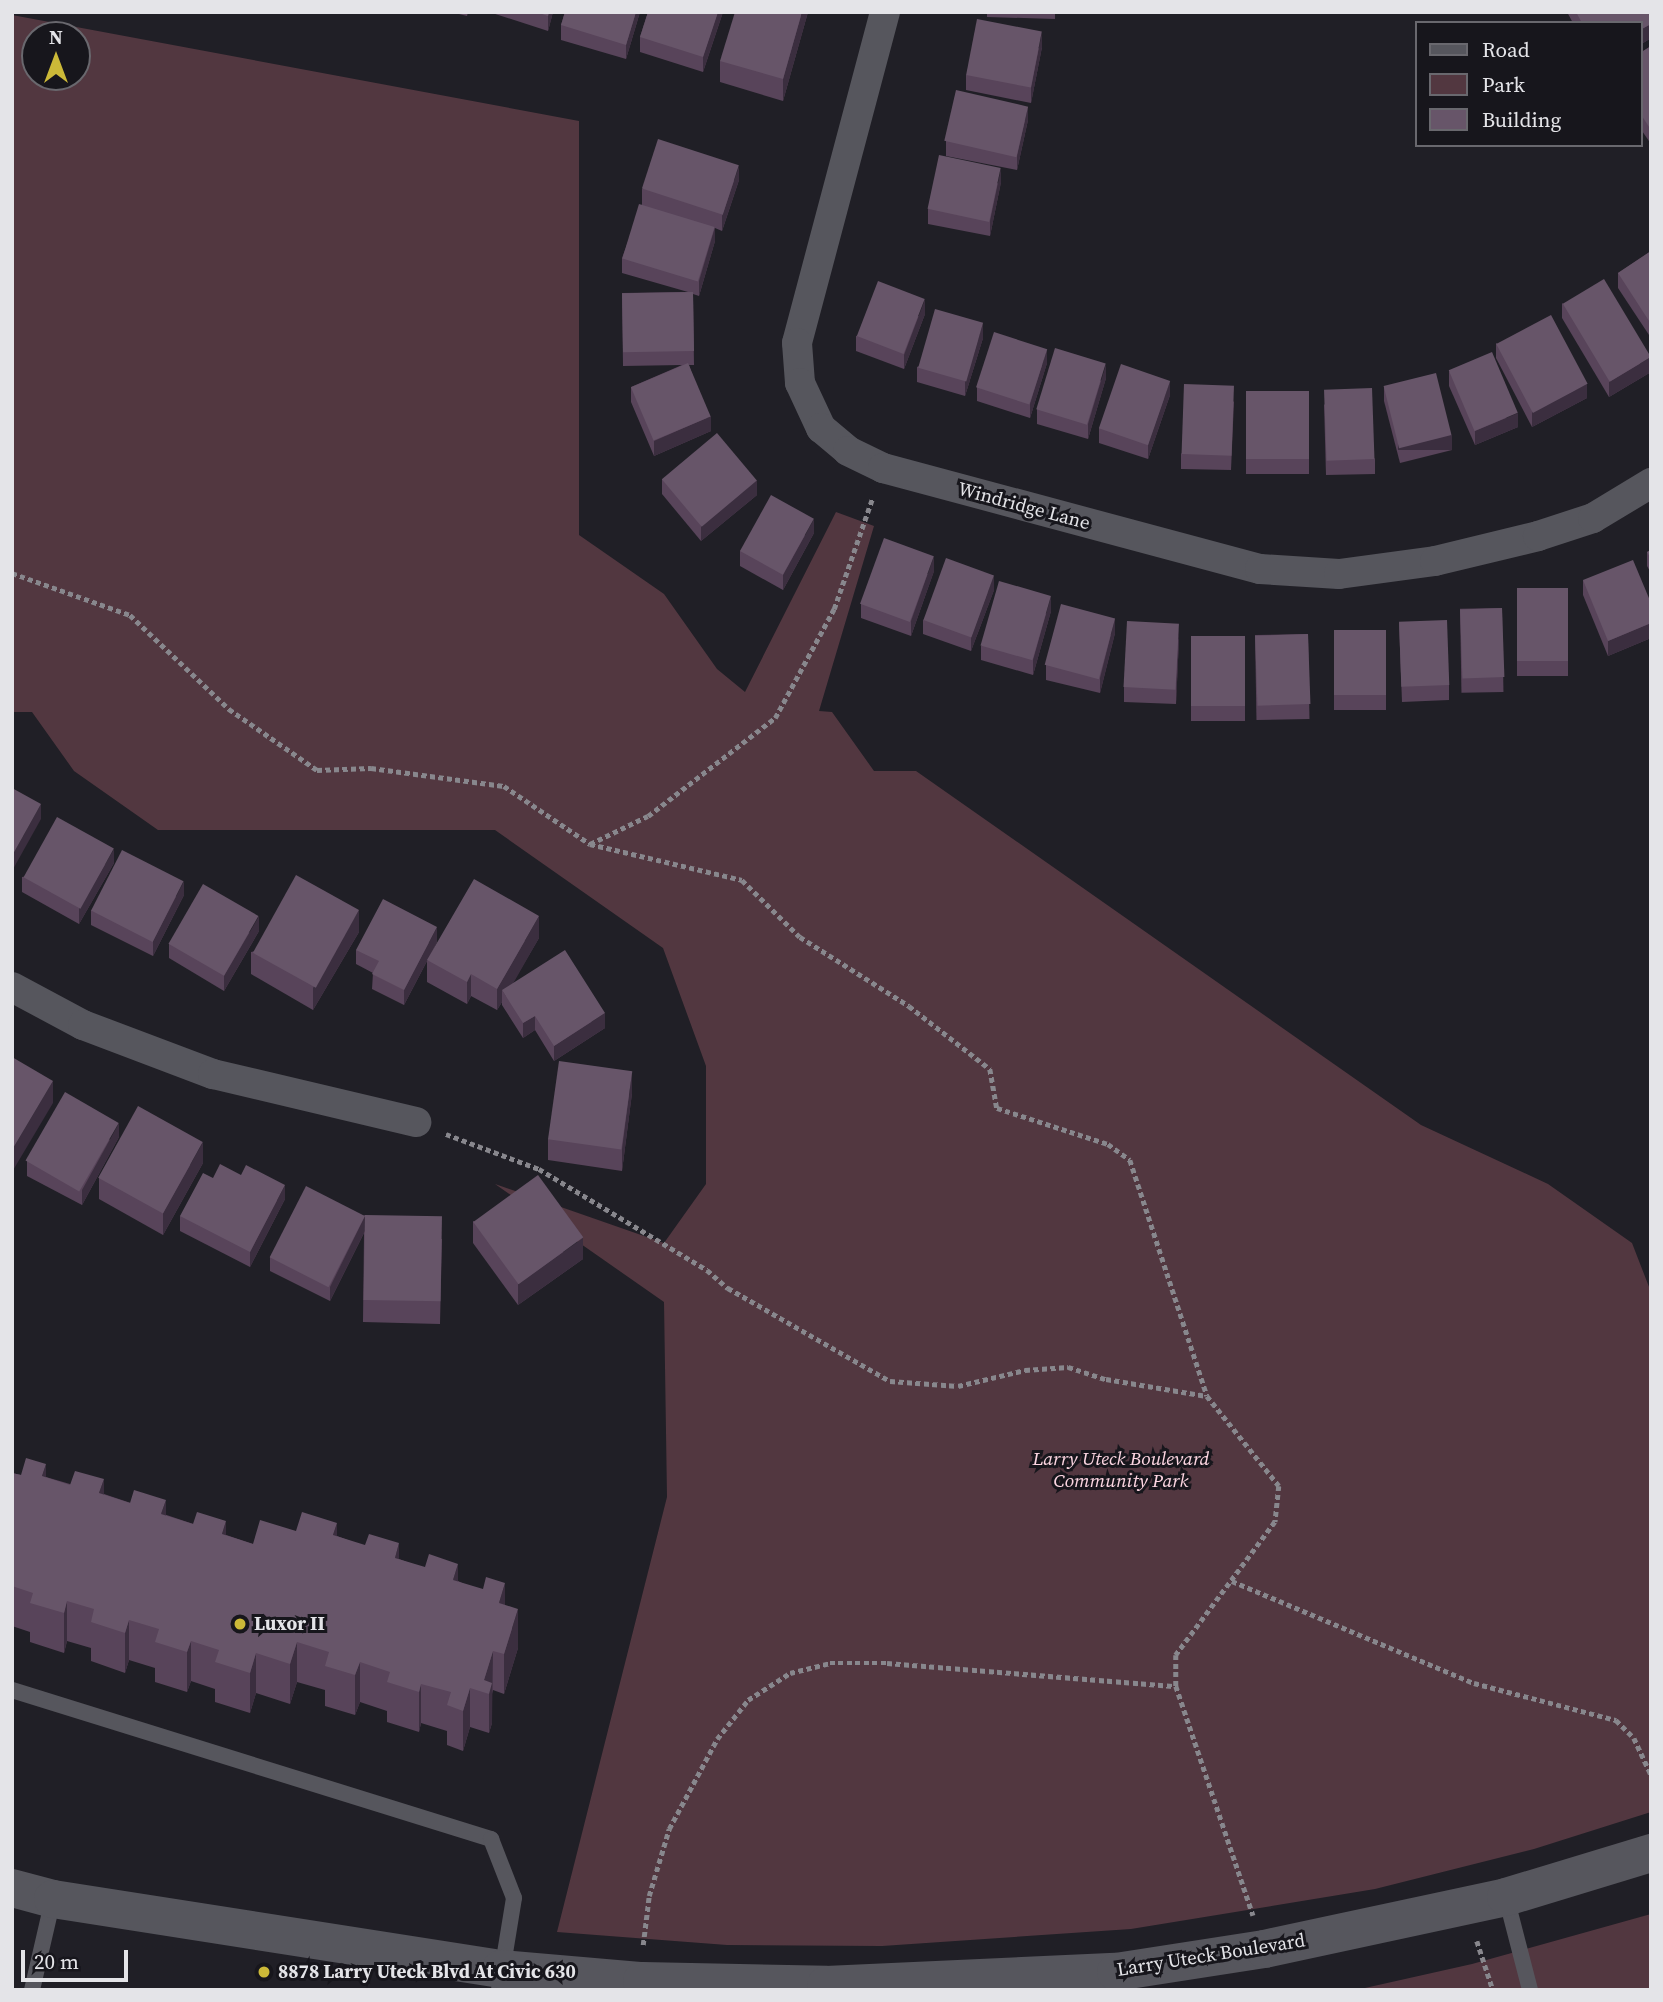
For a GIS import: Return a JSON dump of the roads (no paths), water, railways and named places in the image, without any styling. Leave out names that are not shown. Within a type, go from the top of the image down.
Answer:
[{"type":"main road","name":"Larry Uteck Boulevard","points":[[12,1888],[53,1899],[500,1979],[826,1985],[981,1981],[1116,1972],[1264,1949],[1506,1898],[1651,1853]]},
{"type":"street","name":"Windridge Lane","points":[[885,12],[797,343],[800,383],[821,428],[848,451],[883,468],[1260,569],[1339,574],[1435,561],[1538,536],[1593,518],[1651,483]]},
{"type":"street","points":[[12,987],[83,1024],[213,1073],[416,1122]]},
{"type":"lane","points":[[12,1690],[491,1839],[514,1898],[500,1979]]},
{"type":"lane","points":[[1506,1898],[1530,1990]]},
{"type":"lane","points":[[32,1990],[53,1899]]},
{"type":"place","name":"Luxor II","points":[[240,1624]]},
{"type":"place","name":"8878 Larry Uteck Blvd At Civic 630","points":[[264,1972]]},
{"type":"park label","name":"Larry Uteck Boulevard Community Park","points":[[1121,1470]]}]
